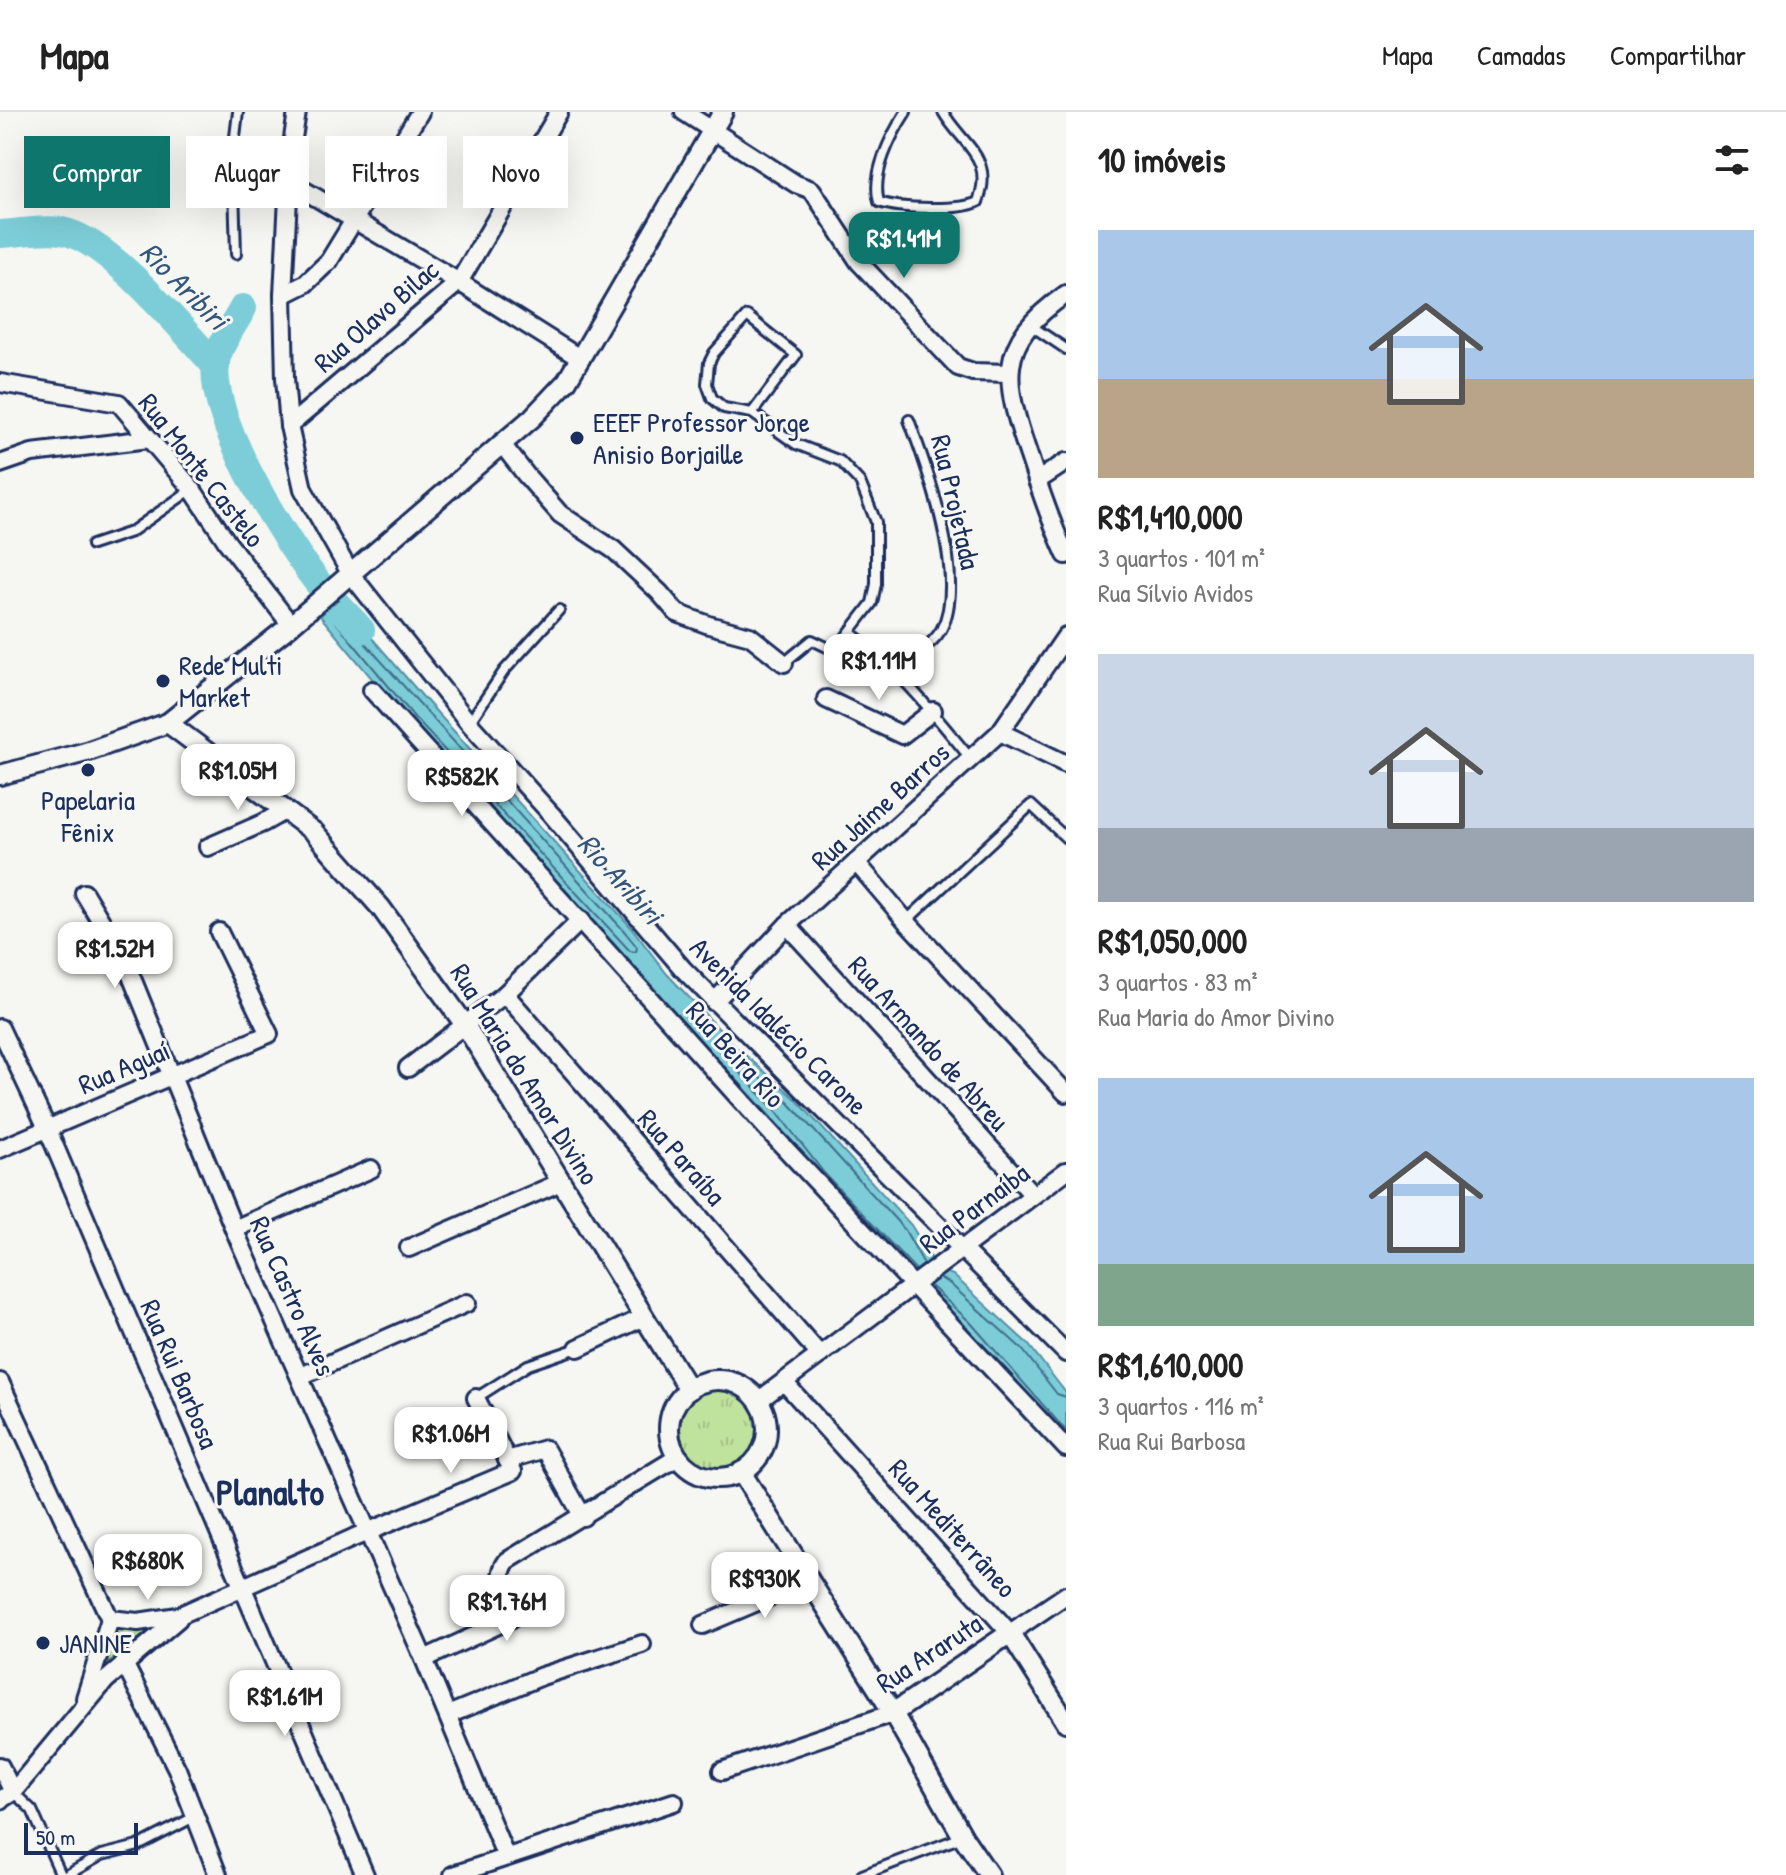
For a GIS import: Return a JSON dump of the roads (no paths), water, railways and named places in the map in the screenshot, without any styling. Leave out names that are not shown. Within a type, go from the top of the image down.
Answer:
[{"type":"street","name":"Avenida Idalécio Carone","points":[[293,136],[297,112]]},
{"type":"street","points":[[283,295],[320,273],[420,112]]},
{"type":"street","name":"Rua Olavo Bilac","points":[[289,426],[459,282],[559,112]]},
{"type":"street","points":[[684,112],[796,184],[812,190],[859,262],[958,367],[973,372],[1009,373]]},
{"type":"street","points":[[0,775],[86,752],[168,723],[291,625],[551,399],[581,359],[723,112]]},
{"type":"street","points":[[309,194],[581,359]]},
{"type":"street","name":"Avenida Idalécio Carone","points":[[288,208],[283,295],[289,426],[303,489],[350,573],[469,723],[714,1002],[807,1091],[1066,1353]]},
{"type":"street","points":[[1066,294],[1030,325],[1009,373],[1014,413],[1066,555]]},
{"type":"street","name":"Rua Monte Castelo","points":[[0,383],[119,403],[192,489],[227,542],[291,625]]},
{"type":"street","points":[[0,464],[32,453],[149,439]]},
{"type":"street","points":[[501,443],[560,514],[614,550],[677,613],[750,636],[784,663]]},
{"type":"street","points":[[1037,481],[1066,462]]},
{"type":"street","name":"Rua Jaime Barros","points":[[714,1002],[787,925],[1000,732],[1066,636]]},
{"type":"street","name":"Rua Beira Rio","points":[[372,690],[1066,1448]]},
{"type":"street","points":[[826,699],[902,735],[933,711]]},
{"type":"street","name":"Rua Maria do Amor Divino","points":[[168,723],[314,832],[381,908],[465,1025],[689,1390]]},
{"type":"street","points":[[1000,732],[1066,764]]},
{"type":"street","points":[[208,847],[286,810]]},
{"type":"street","points":[[856,862],[906,921],[1066,1093]]},
{"type":"street","name":"Rua Castro Alves","points":[[84,893],[125,961],[234,1229],[424,1659],[506,1857]]},
{"type":"street","points":[[408,1068],[505,994],[581,920]]},
{"type":"street","name":"Rua Armando de Abreu","points":[[787,925],[1033,1195]]},
{"type":"street","name":"Rua Aguaí","points":[[0,1149],[269,1034],[219,932]]},
{"type":"street","name":"Rua Paraíba","points":[[505,994],[820,1355]]},
{"type":"street","name":"Rua Rui Barbosa","points":[[0,1028],[47,1128],[365,1875]]},
{"type":"street","points":[[234,1229],[371,1169]]},
{"type":"street","name":"Rua Parnaíba","points":[[914,1285],[1066,1171]]},
{"type":"street","points":[[409,1248],[561,1182]]},
{"type":"street","points":[[758,1401],[914,1285]]},
{"type":"street","points":[[301,1376],[467,1303]]},
{"type":"street","points":[[578,1348],[644,1317]]},
{"type":"street","points":[[727,1381],[744,1388],[758,1401],[765,1418],[766,1436],[755,1460],[741,1472],[724,1477],[706,1476],[690,1469],[678,1457],[670,1440],[670,1421],[676,1403],[689,1390],[707,1382],[727,1381]]},
{"type":"street","points":[[0,1382],[110,1619],[75,1719]]},
{"type":"street","name":"Rua Mediterrâneo","points":[[784,1382],[1010,1633],[1066,1722]]},
{"type":"street","points":[[6,1796],[154,1628],[242,1586],[513,1471],[476,1398]]},
{"type":"street","points":[[507,1460],[545,1449],[583,1517]]},
{"type":"street","points":[[424,1659],[509,1620],[511,1614],[501,1581],[502,1570],[511,1558],[678,1457]]},
{"type":"street","points":[[741,1472],[893,1713],[963,1837],[989,1875]]},
{"type":"street","points":[[703,1625],[776,1594],[807,1576]]},
{"type":"street","name":"Rua Araruta","points":[[722,1771],[893,1713],[1066,1595]]},
{"type":"street","points":[[110,1619],[154,1628]]},
{"type":"street","points":[[448,1715],[542,1676],[642,1644]]},
{"type":"street","points":[[98,1660],[101,1672],[111,1675]]},
{"type":"street","points":[[124,1663],[197,1816],[218,1875]]},
{"type":"street","points":[[0,1766],[6,1796]]},
{"type":"street","points":[[453,1875],[674,1802]]},
{"type":"lane","points":[[235,136],[238,112]]},
{"type":"lane","points":[[906,112],[885,155],[878,189],[879,202],[908,207],[962,208],[978,202],[982,168],[975,152],[943,112]]},
{"type":"lane","points":[[235,208],[236,254]]},
{"type":"lane","points":[[752,413],[796,355],[747,316],[714,353],[707,369],[707,384],[712,398],[724,408],[752,413],[796,444],[840,461],[855,475],[866,493],[877,531],[875,595],[851,633],[835,651],[812,640],[784,663]]},
{"type":"lane","points":[[1030,325],[1066,349]]},
{"type":"lane","name":"Rua Projetada","points":[[891,665],[924,647],[940,631],[950,586],[936,504],[909,420]]},
{"type":"lane","points":[[92,545],[131,532],[192,489]]},
{"type":"lane","points":[[469,723],[504,671],[559,610]]},
{"type":"lane","points":[[851,633],[891,665],[971,759]]},
{"type":"lane","points":[[906,921],[1031,805],[1066,838]]},
{"type":"lane","points":[[476,1398],[528,1365],[578,1348]]},
{"type":"lane","points":[[6,1796],[32,1810],[61,1875]]},
{"type":"lane","points":[[67,1875],[102,1855],[138,1846],[197,1816]]},
{"type":"lane","points":[[862,1875],[963,1837]]},
{"type":"water","name":"Rio Aribiri","points":[[339,600],[631,927],[667,974],[736,1047],[795,1098],[911,1225],[938,1269],[953,1275],[1028,1344],[1066,1393],[1066,1443],[801,1158],[770,1116],[408,722],[320,616]]},
{"type":"waterway","name":"Rio Aribiri","points":[[0,234],[55,230],[81,238],[123,268],[216,366]]},
{"type":"waterway","name":"Rio Aribiri","points":[[243,308],[217,357],[216,380],[233,440],[284,534],[326,592],[361,630]]},
{"type":"place","name":"EEEF Professor Jorge Anisio Borjaille","points":[[577,438]]},
{"type":"place","name":"Rede Multi Market","points":[[163,681]]},
{"type":"place","name":"Papelaria Fênix","points":[[88,770]]},
{"type":"place","name":"JANINE","points":[[43,1643]]},
{"type":"district","name":"Planalto","points":[[270,1492]]}]
